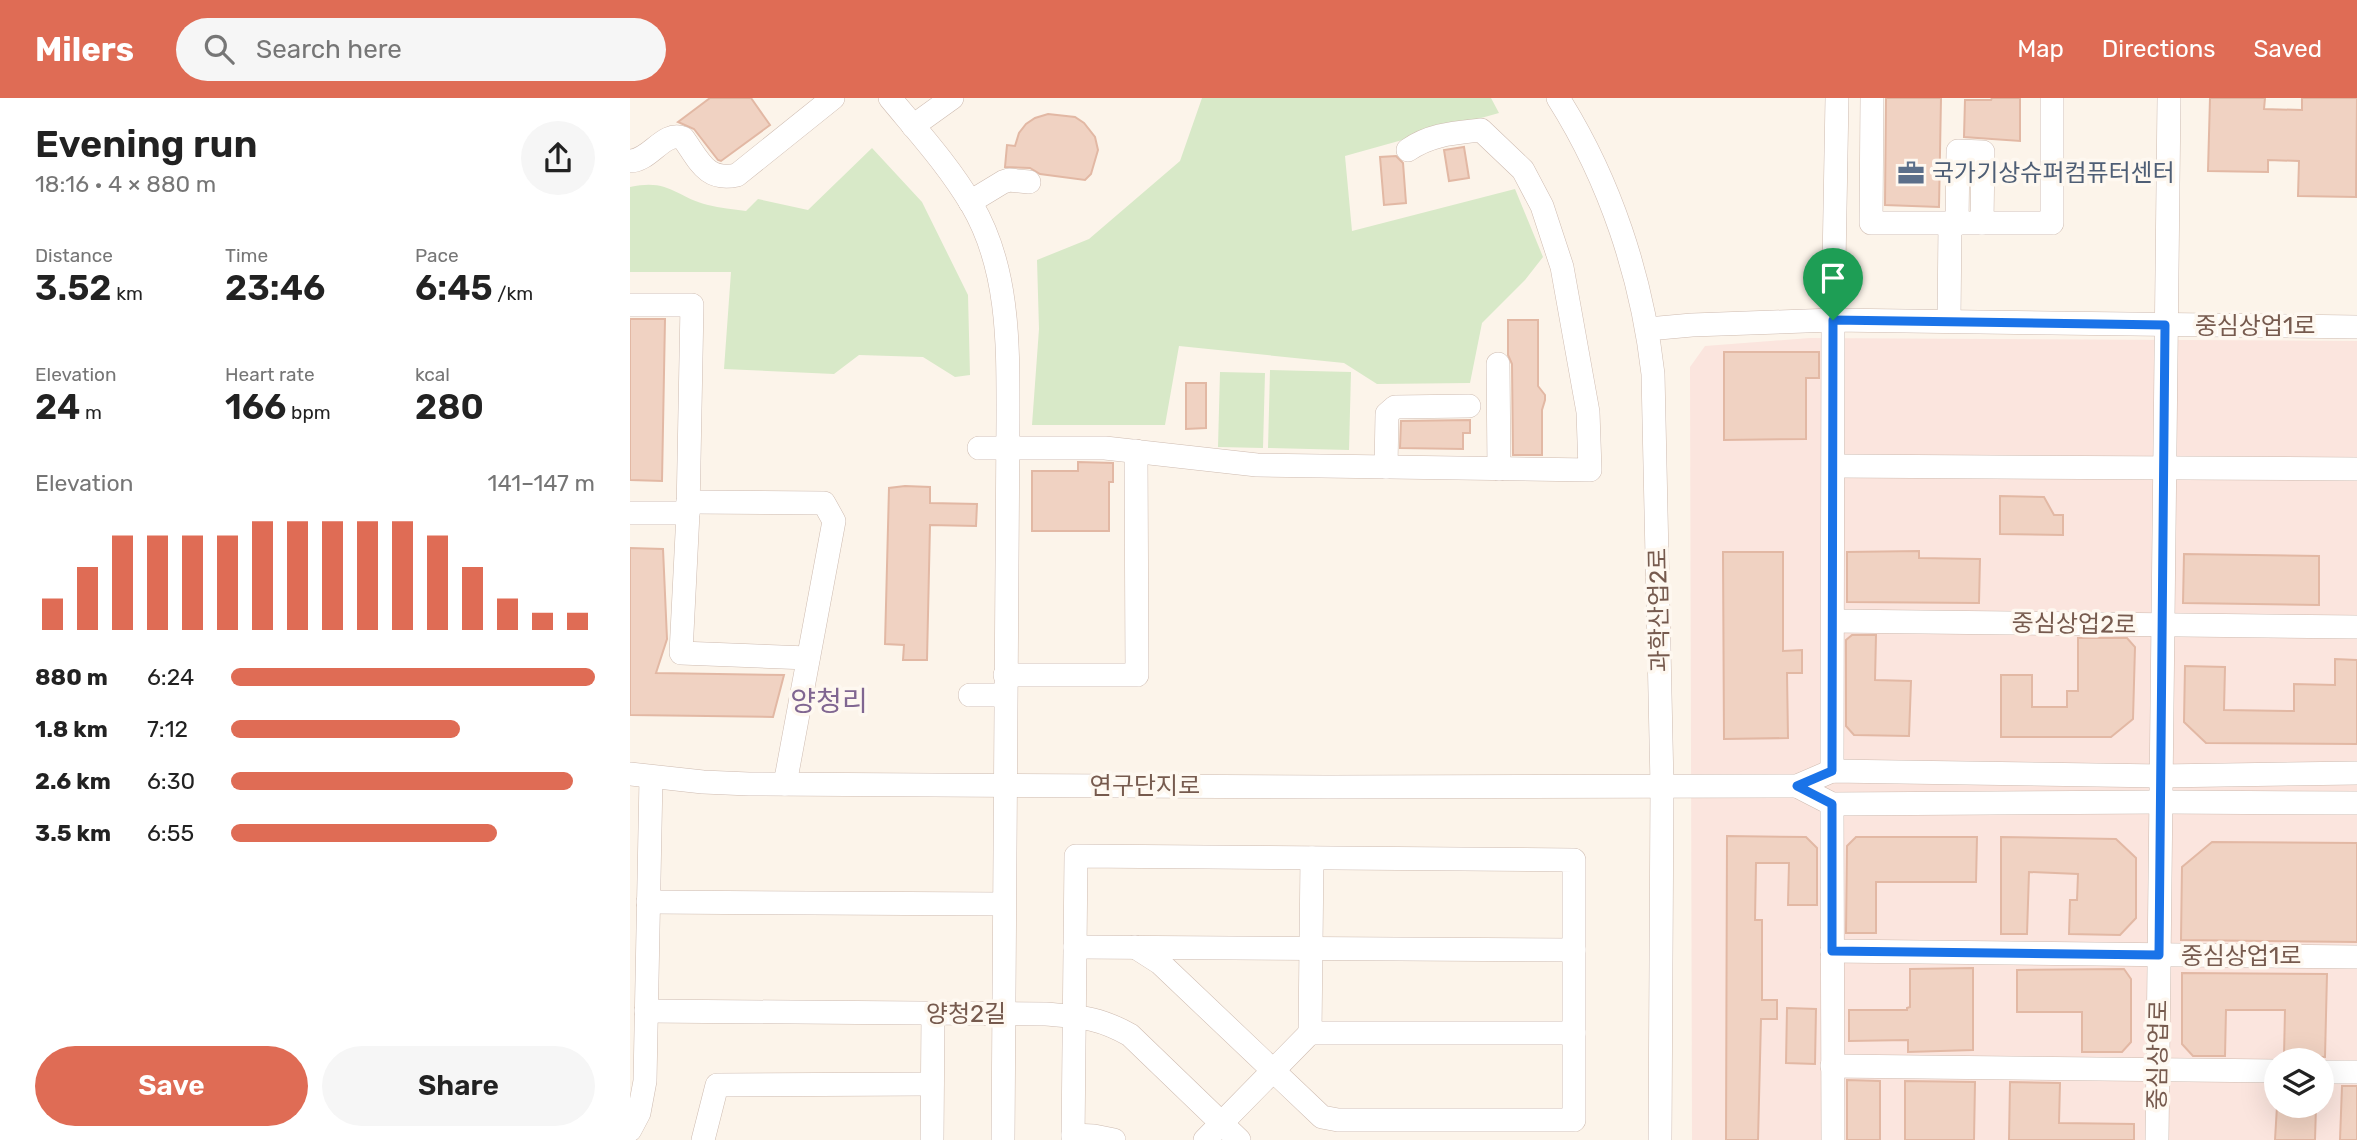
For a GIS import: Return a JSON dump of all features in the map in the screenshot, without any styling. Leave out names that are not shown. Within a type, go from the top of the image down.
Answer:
[{"type":"street","points":[[630,161],[644,158],[672,136],[679,136],[705,169],[715,176],[737,175],[833,98]]},
{"type":"street","points":[[890,98],[949,169],[970,202],[987,238],[1005,306],[1008,346],[1008,449],[1003,1140]]},
{"type":"street","points":[[913,126],[952,98]]},
{"type":"street","name":"과학산업2로","points":[[1558,98],[1573,121],[1616,216],[1648,329],[1653,374],[1657,463],[1661,785],[1660,1140]]},
{"type":"street","points":[[1832,771],[1833,320],[1837,98]]},
{"type":"street","points":[[1871,98],[1871,223],[1953,224],[2052,223],[2052,98]]},
{"type":"street","name":"중심상업로","points":[[2157,1140],[2169,98]]},
{"type":"street","points":[[979,448],[1105,448],[1239,465],[1591,470],[1588,412],[1562,267],[1542,206],[1523,170],[1481,130],[1422,140],[1408,150]]},
{"type":"street","points":[[1949,321],[1958,151],[1983,152],[1982,223]]},
{"type":"street","points":[[970,202],[1009,180],[1029,182]]},
{"type":"street","points":[[630,305],[692,304],[688,508],[681,653],[808,659]]},
{"type":"street","name":"중심상업1로","points":[[1648,329],[1833,320],[2357,327]]},
{"type":"street","points":[[1498,365],[1499,469]]},
{"type":"street","points":[[1386,467],[1387,414],[1395,407],[1469,406]]},
{"type":"street","points":[[970,695],[1005,685],[1137,675],[1136,451]]},
{"type":"street","points":[[1834,466],[2357,469]]},
{"type":"street","points":[[630,513],[824,503],[834,521],[785,784]]},
{"type":"street","name":"중심상업2로","points":[[1833,621],[2357,626]]},
{"type":"street","points":[[1661,785],[1797,786],[1832,771],[2161,776],[2357,773]]},
{"type":"street","points":[[630,1130],[639,1112],[645,1081],[637,1065],[646,1011],[648,902],[640,776]]},
{"type":"street","name":"연구단지로","points":[[640,776],[703,782],[1004,786],[1661,785]]},
{"type":"street","points":[[1797,786],[1832,804],[2357,803]]},
{"type":"street","points":[[1832,804],[1833,1140]]},
{"type":"street","points":[[1114,1140],[1094,1136],[1073,1138],[1076,856],[1574,860],[1574,1119],[1466,1130],[1322,1117],[1160,964],[1135,947]]},
{"type":"street","points":[[1205,1140],[1310,1033],[1312,858]]},
{"type":"street","points":[[648,902],[1004,904]]},
{"type":"street","points":[[1075,947],[1574,950]]},
{"type":"street","name":"중심상업1로","points":[[1832,951],[2357,957]]},
{"type":"street","name":"양청2길","points":[[646,1011],[1004,1014],[1074,1016],[1108,1023],[1130,1035],[1239,1140]]},
{"type":"street","points":[[932,1140],[933,1014]]},
{"type":"street","points":[[1310,1033],[1574,1033]]},
{"type":"street","points":[[1832,1066],[2264,1071]]},
{"type":"street","points":[[2334,1072],[2357,1072]]},
{"type":"street","points":[[704,1140],[717,1085],[932,1084]]},
{"type":"shaded area","points":[[1810,338],[2357,341],[2357,1140],[1692,1140],[1690,367],[1705,346]]},
{"type":"green space","points":[[1202,98],[1491,98],[1499,113],[1345,156],[1352,231],[1515,189],[1543,257],[1525,280],[1482,323],[1470,383],[1377,384],[1344,363],[1179,346],[1165,425],[1032,425],[1039,329],[1037,260],[1089,239],[1180,161]]},
{"type":"green space","points":[[872,148],[922,202],[968,295],[970,375],[955,377],[923,357],[859,355],[834,374],[724,369],[731,272],[630,272],[630,187],[654,185],[697,202],[746,211],[758,199],[808,210]]},
{"type":"green space","points":[[1270,370],[1351,372],[1349,450],[1268,448]]},
{"type":"green space","points":[[1220,372],[1265,373],[1263,448],[1218,447]]},
{"type":"building","points":[[710,98],[751,98],[770,125],[721,161],[718,160],[694,129],[678,122]]},
{"type":"building","name":"국가기상슈퍼컴퓨터센터","points":[[1886,98],[1941,98],[1939,207],[1885,205]]},
{"type":"building","points":[[2020,98],[2020,141],[1964,137],[1965,100]]},
{"type":"building","points":[[2210,98],[2265,98],[2264,109],[2302,110],[2302,98],[2357,98],[2356,197],[2298,196],[2299,161],[2268,160],[2268,172],[2208,171]]},
{"type":"building","points":[[1048,114],[1075,117],[1084,123],[1095,137],[1098,150],[1091,174],[1085,180],[1040,174],[1030,168],[1005,167],[1007,145],[1015,146],[1019,133],[1026,124]]},
{"type":"building","points":[[1464,147],[1469,178],[1449,181],[1444,150]]},
{"type":"building","points":[[1396,156],[1403,163],[1406,203],[1384,205],[1380,157]]},
{"type":"building","points":[[630,319],[665,319],[662,481],[630,480]]},
{"type":"building","points":[[1508,320],[1538,320],[1538,386],[1545,395],[1542,410],[1542,455],[1513,455],[1512,364],[1508,355]]},
{"type":"building","points":[[1724,352],[1819,352],[1819,378],[1806,378],[1806,439],[1724,440]]},
{"type":"building","points":[[1186,383],[1206,383],[1206,428],[1186,429]]},
{"type":"building","points":[[1470,420],[1470,433],[1463,433],[1463,449],[1400,448],[1401,421]]},
{"type":"building","points":[[1078,462],[1113,463],[1113,482],[1109,482],[1109,531],[1032,531],[1032,471],[1078,471]]},
{"type":"building","points":[[930,487],[930,503],[977,504],[976,526],[930,525],[927,660],[903,660],[904,645],[885,644],[889,488]]},
{"type":"building","points":[[2000,496],[2044,497],[2054,515],[2063,515],[2063,535],[2000,534]]},
{"type":"building","points":[[630,548],[663,549],[667,639],[656,673],[784,675],[773,717],[630,715]]},
{"type":"building","points":[[1919,551],[1919,558],[1980,559],[1979,603],[1847,602],[1847,552]]},
{"type":"building","points":[[1723,552],[1783,552],[1783,651],[1802,650],[1802,673],[1787,673],[1788,738],[1724,739]]},
{"type":"building","points":[[2184,554],[2319,556],[2319,605],[2183,603]]},
{"type":"building","points":[[1852,635],[1876,635],[1875,680],[1911,681],[1909,736],[1854,735],[1846,726],[1846,640]]},
{"type":"building","points":[[2078,638],[2127,638],[2135,647],[2133,719],[2111,737],[2001,737],[2001,675],[2032,675],[2032,707],[2067,707],[2067,691],[2078,691]]},
{"type":"building","points":[[2335,659],[2357,660],[2357,744],[2206,743],[2184,722],[2185,666],[2225,667],[2224,710],[2294,711],[2294,684],[2335,685]]},
{"type":"building","points":[[1727,836],[1806,837],[1817,848],[1817,905],[1788,905],[1789,863],[1756,863],[1755,920],[1762,920],[1762,1000],[1777,1000],[1777,1019],[1761,1019],[1758,1140],[1726,1140]]},
{"type":"building","points":[[1856,837],[1977,837],[1976,882],[1876,882],[1876,933],[1846,933],[1847,846]]},
{"type":"building","points":[[2001,837],[2116,839],[2136,858],[2136,918],[2120,935],[2069,934],[2070,900],[2077,900],[2078,874],[2029,872],[2027,934],[2001,934]]},
{"type":"building","points":[[2212,842],[2357,843],[2357,942],[2181,940],[2182,867]]},
{"type":"building","points":[[1973,968],[1973,1050],[1908,1052],[1908,1040],[1849,1041],[1849,1010],[1907,1010],[1910,1007],[1910,969]]},
{"type":"building","points":[[2124,969],[2131,979],[2131,1042],[2122,1052],[2082,1052],[2082,1012],[2017,1012],[2017,970]]},
{"type":"building","points":[[2182,973],[2327,974],[2325,1048],[2284,1048],[2285,1010],[2226,1010],[2225,1056],[2193,1056],[2182,1044]]},
{"type":"building","points":[[1787,1008],[1816,1009],[1815,1064],[1786,1063]]},
{"type":"building","points":[[1847,1080],[1880,1081],[1880,1140],[1847,1140]]},
{"type":"building","points":[[1905,1081],[1975,1082],[1974,1140],[1905,1140]]},
{"type":"building","points":[[2010,1082],[2060,1083],[2059,1123],[2134,1124],[2134,1140],[2009,1140]]},
{"type":"building","points":[[2342,1086],[2357,1086],[2357,1140],[2340,1140]]},
{"type":"building","points":[[2276,1118],[2316,1118],[2315,1140],[2275,1140]]},
{"type":"place","name":"국가기상슈퍼컴퓨터센터","points":[[1911,173]]},
{"type":"district","name":"양청리","points":[[829,701]]},
{"type":"route","points":[[1833,320],[2165,325],[2159,955],[1832,951],[1832,804],[1797,786],[1832,771],[1833,320]]}]
